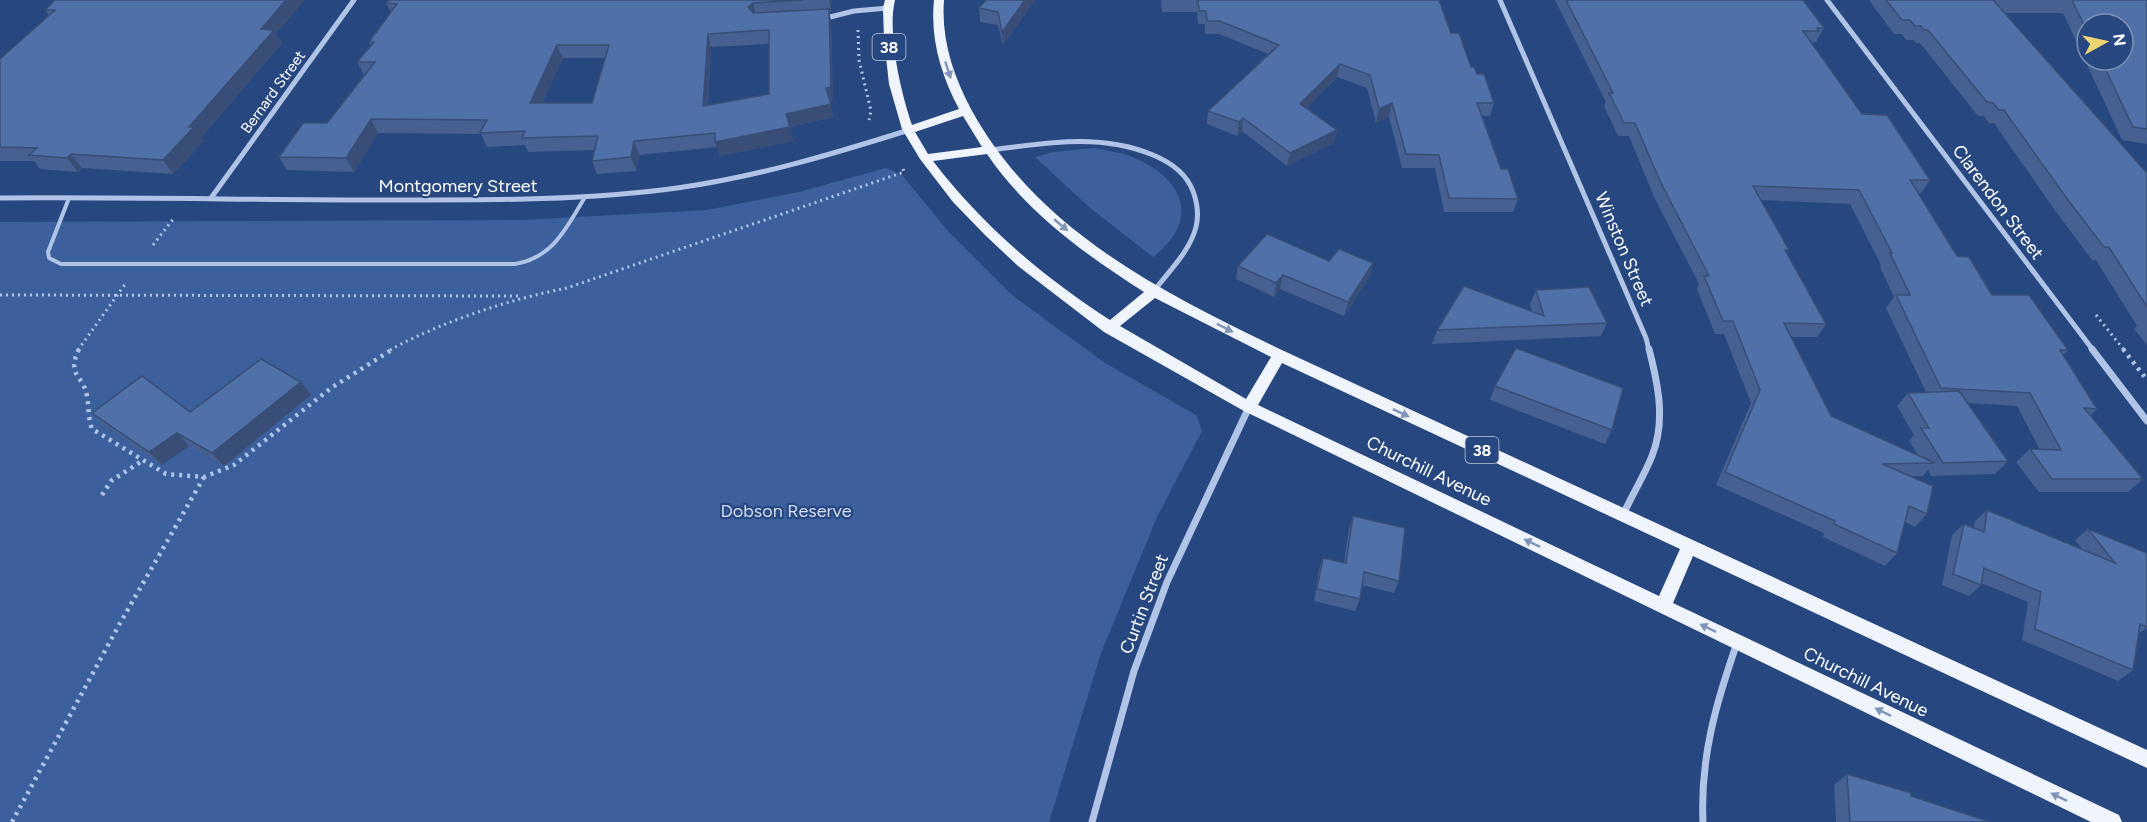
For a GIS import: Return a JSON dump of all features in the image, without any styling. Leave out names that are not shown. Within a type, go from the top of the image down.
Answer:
[{"type":"main road","name":"38","points":[[939,0],[937,12],[940,41],[948,73],[965,111],[990,150],[1020,188],[1060,225],[1099,256],[1153,292],[1279,356],[2147,759]]},
{"type":"main road","name":"Churchill Avenue","points":[[889,4],[890,64],[909,130],[926,158],[949,188],[1006,249],[1051,286],[1109,328],[1249,407],[2112,822]]},
{"type":"main road","points":[[909,130],[965,111]]},
{"type":"main road","points":[[926,158],[990,150]]},
{"type":"main road","points":[[1109,328],[1153,292]]},
{"type":"main road","points":[[1249,407],[1279,356]]},
{"type":"main road","points":[[1663,606],[1689,547]]},
{"type":"street","name":"Bernard Street","points":[[211,198],[354,0]]},
{"type":"street","name":"Winston Street","points":[[1500,0],[1646,338],[1653,364],[1659,392],[1660,420],[1653,454],[1622,516]]},
{"type":"street","name":"Clarendon Street","points":[[1827,0],[2147,421]]},
{"type":"street","points":[[812,20],[889,4]]},
{"type":"street","name":"Montgomery Street","points":[[0,198],[455,201],[585,197],[646,192],[779,168],[909,130]]},
{"type":"street","points":[[990,150],[1064,141],[1103,140],[1147,152],[1168,162],[1183,174],[1192,187],[1197,205],[1196,229],[1189,244],[1153,292]]},
{"type":"street","name":"Curtin Street","points":[[1092,822],[1134,671],[1167,582],[1249,407]]},
{"type":"street","points":[[1703,822],[1703,752],[1713,712],[1738,642]]},
{"type":"lane","points":[[69,198],[48,252],[49,258],[60,264],[525,264],[537,261],[553,248],[585,197]]},
{"type":"path","points":[[189,198],[79,348],[73,361],[73,371],[87,394],[92,429],[166,474],[204,477],[234,465],[331,388],[366,364],[434,330],[524,296],[567,288],[904,172],[868,122],[871,111],[859,60],[859,11]]},
{"type":"path","points":[[0,294],[11,297],[524,296]]},
{"type":"path","points":[[102,495],[111,481],[142,461]]},
{"type":"path","points":[[12,822],[118,625],[204,477]]},
{"type":"green space","points":[[1094,148],[1135,158],[1166,178],[1175,190],[1180,202],[1181,216],[1177,229],[1168,243],[1153,257],[1089,207],[1035,157],[1053,152]]},
{"type":"green space","name":"Dobson Reserve","points":[[886,168],[902,175],[948,231],[1012,295],[1105,363],[1196,415],[1202,431],[1157,517],[1101,653],[1049,822],[0,822],[0,222],[522,220],[707,210],[799,192]]},
{"type":"building","points":[[55,0],[286,0],[261,29],[274,30],[189,127],[194,127],[163,160],[71,154],[67,158],[29,155],[37,148],[0,147],[0,59],[55,10],[45,10]]},
{"type":"building","points":[[389,0],[803,0],[753,3],[748,7],[753,13],[829,9],[831,87],[826,88],[831,104],[786,114],[790,127],[715,142],[715,133],[634,141],[631,157],[592,161],[598,136],[522,138],[525,131],[480,133],[487,120],[371,119],[346,158],[279,157],[303,123],[327,123],[375,62],[357,62],[374,42],[369,42],[397,4],[386,3]],"holes":[[[769,30],[769,94],[703,106],[708,34]],[[557,45],[609,45],[592,103],[530,103]]]},
{"type":"building","points":[[986,0],[1025,0],[1002,32],[998,12],[979,8]]},
{"type":"building","points":[[1198,0],[1439,0],[1451,33],[1459,33],[1471,67],[1474,67],[1477,74],[1484,74],[1494,103],[1477,103],[1501,169],[1508,169],[1518,199],[1449,198],[1439,155],[1406,154],[1392,103],[1379,109],[1370,75],[1340,64],[1300,104],[1337,130],[1290,153],[1243,118],[1239,122],[1208,111],[1279,45],[1220,21],[1207,21],[1206,11],[1199,11]]},
{"type":"building","points":[[1566,0],[1803,0],[1824,28],[1817,28],[1819,31],[1803,31],[1862,114],[1887,115],[1930,180],[1910,180],[1957,256],[1969,257],[1992,295],[2029,295],[2068,350],[2060,350],[2097,409],[2084,408],[2143,479],[2052,479],[2030,449],[2061,450],[2030,393],[1941,388],[1896,295],[1910,295],[1890,253],[1892,253],[1859,190],[1753,186],[1789,250],[1785,250],[1826,324],[1784,323],[1831,416],[1935,463],[1882,464],[1933,486],[1927,514],[1909,506],[1897,553],[1834,524],[1835,521],[1725,472],[1760,390],[1733,321],[1723,321],[1704,276],[1709,276],[1661,183],[1635,123],[1624,123],[1609,93],[1613,93]]},
{"type":"building","points":[[1886,0],[1993,0],[2147,173],[2147,307],[2109,247],[2104,247],[2004,110],[1999,110],[1993,103],[1987,102],[1928,30],[1915,26],[1910,20],[1902,20]]},
{"type":"building","points":[[2072,0],[2147,0],[2147,129],[2133,127],[2107,72],[2135,72],[2135,12],[2078,12]]},
{"type":"building","points":[[1267,234],[1329,261],[1339,249],[1373,263],[1348,302],[1283,275],[1276,283],[1238,266]]},
{"type":"building","points":[[1464,286],[1544,316],[1536,290],[1589,287],[1607,323],[1437,330]]},
{"type":"building","points":[[1516,348],[1623,388],[1612,430],[1495,386]]},
{"type":"building","points":[[261,359],[301,382],[212,453],[177,433],[149,452],[92,413],[142,376],[190,412]]},
{"type":"building","points":[[1959,391],[2008,461],[1943,463],[1921,428],[1929,428],[1908,393]]},
{"type":"building","points":[[1987,510],[2115,563],[2088,529],[2147,553],[2147,627],[2140,624],[2133,670],[2035,629],[2041,592],[1984,568],[1981,585],[1953,574],[1964,524],[1984,532]]},
{"type":"building","points":[[1353,516],[1405,528],[1399,581],[1364,572],[1360,599],[1317,589],[1323,558],[1346,563]]},
{"type":"building","points":[[1847,774],[1911,793],[1911,796],[1990,822],[1850,822]]}]
